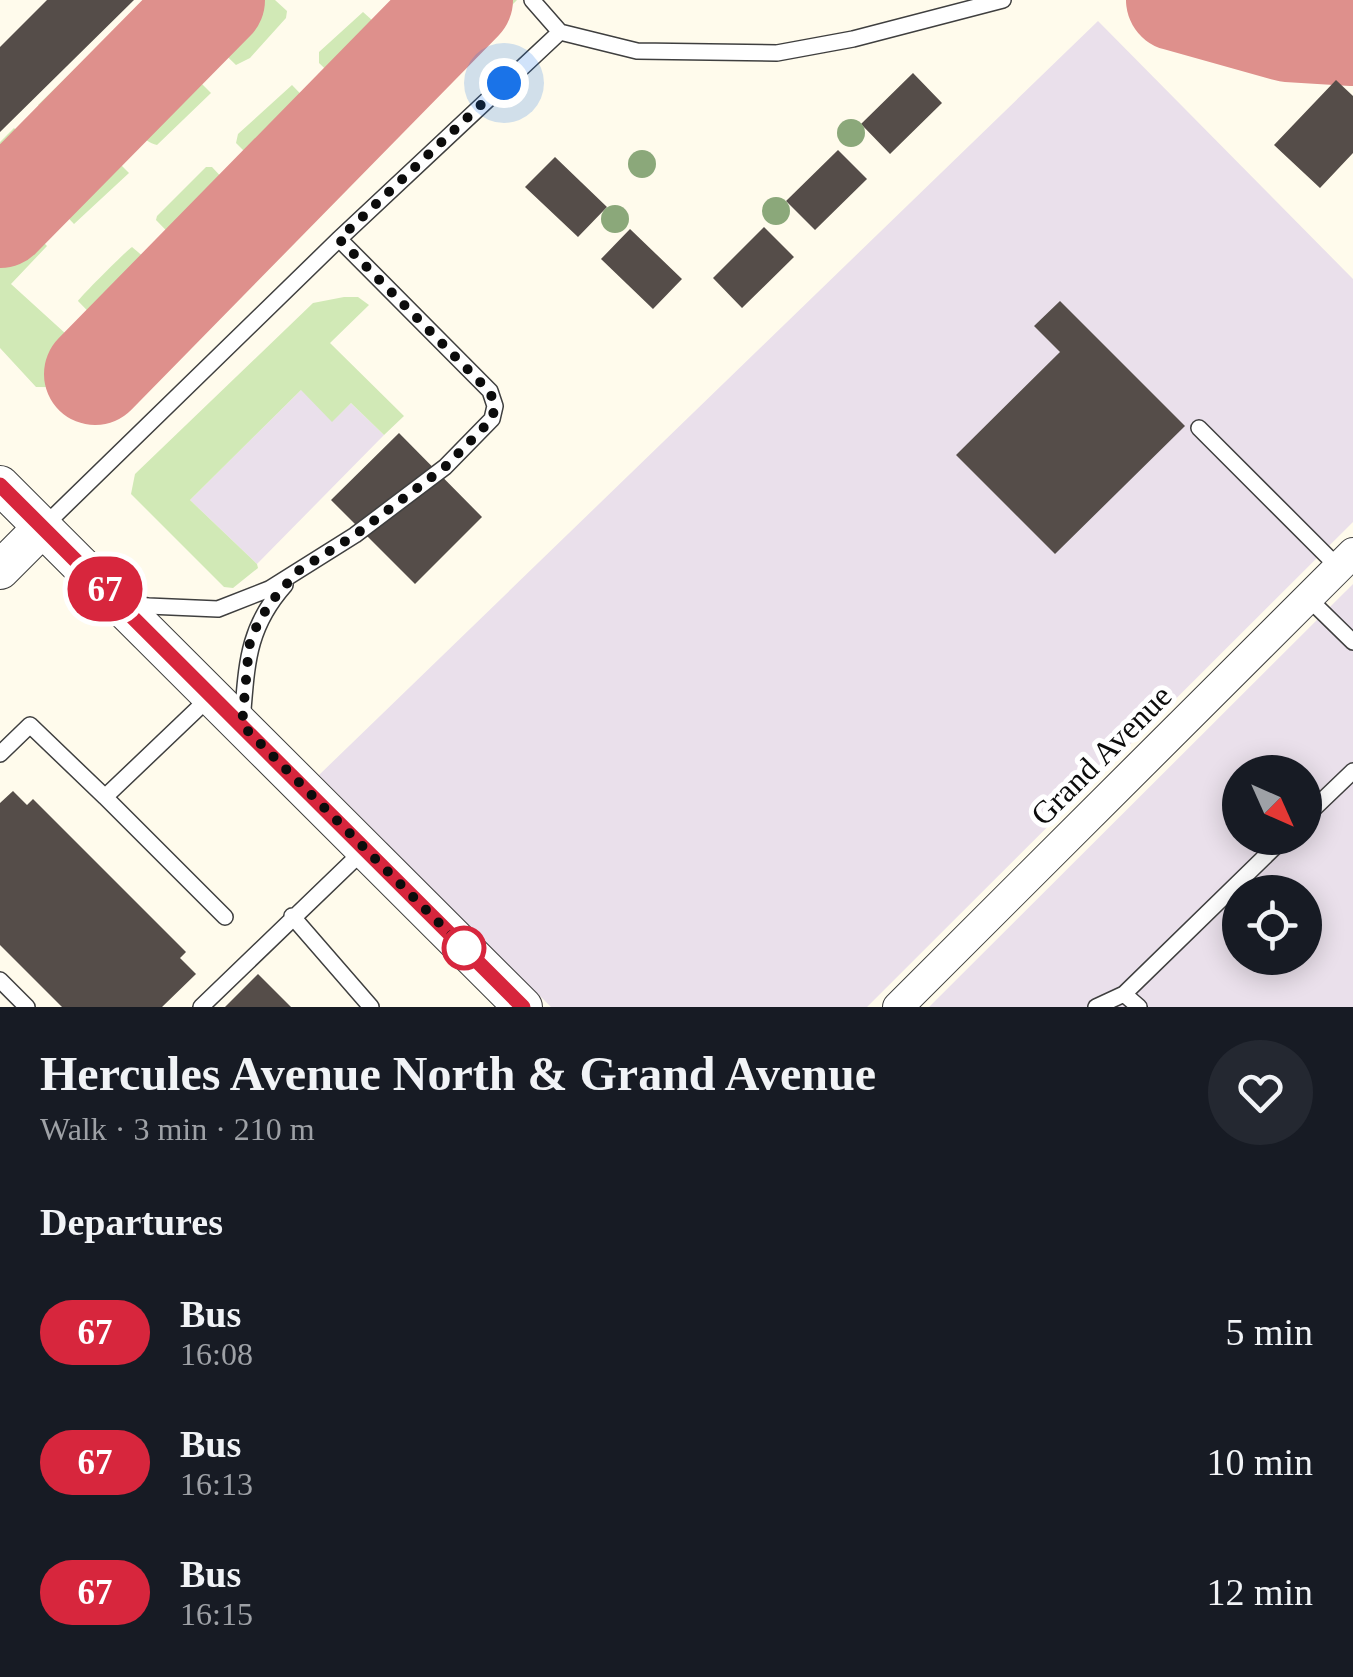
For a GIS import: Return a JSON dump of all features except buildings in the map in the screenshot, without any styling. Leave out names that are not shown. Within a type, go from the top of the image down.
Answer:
[{"type":"street","points":[[0,485],[523,1007]]},
{"type":"street","points":[[0,570],[42,528]]},
{"type":"street","name":"Grand Avenue","points":[[898,1007],[1346,560]]},
{"type":"lane","points":[[532,0],[560,32],[637,51],[777,53],[854,39],[1003,0]]},
{"type":"lane","points":[[42,528],[339,239],[560,32]]},
{"type":"lane","points":[[114,599],[148,606],[218,609],[255,596],[355,535],[445,467],[492,419],[495,406],[490,392],[339,239]]},
{"type":"lane","points":[[1199,428],[1346,560]]},
{"type":"lane","points":[[242,725],[249,646],[259,620],[298,571]]},
{"type":"lane","points":[[1308,598],[1353,642]]},
{"type":"lane","points":[[105,797],[212,696]]},
{"type":"lane","points":[[0,754],[30,725],[225,917]]},
{"type":"lane","points":[[1322,800],[1353,770]]},
{"type":"lane","points":[[201,1007],[365,849]]},
{"type":"lane","points":[[1096,1007],[1124,994],[1267,855]]},
{"type":"lane","points":[[292,916],[371,1007]]},
{"type":"lane","points":[[0,980],[27,1007]]},
{"type":"lane","points":[[1124,994],[1139,1007]]},
{"type":"shaded area","points":[[1098,21],[1353,279],[1353,522],[867,1007],[551,1007],[319,775]]},
{"type":"shaded area","points":[[302,389],[332,421],[351,403],[384,435],[257,564],[190,500]]},
{"type":"shaded area","points":[[1353,584],[1353,1007],[929,1007]]},
{"type":"green space","points":[[145,0],[189,0],[190,6],[150,47],[132,43],[117,28]]},
{"type":"green space","points":[[238,0],[275,0],[287,11],[286,18],[250,58],[236,65],[208,38],[208,30]]},
{"type":"green space","points":[[482,0],[517,0],[132,388],[36,387],[0,348],[0,239],[21,219],[47,246],[11,284],[99,364],[91,372],[104,384]]},
{"type":"green space","points":[[1229,0],[1353,0],[1353,16],[1296,13]]},
{"type":"green space","points":[[363,12],[393,39],[394,48],[356,88],[347,90],[319,63],[319,52]]},
{"type":"green space","points":[[93,51],[109,66],[112,82],[69,124],[55,122],[38,105]]},
{"type":"green space","points":[[175,68],[187,69],[211,93],[157,145],[138,132],[127,112]]},
{"type":"green space","points":[[292,85],[321,115],[321,122],[272,172],[263,170],[236,143],[238,134]]},
{"type":"green space","points":[[14,128],[33,147],[32,160],[0,193],[0,142]]},
{"type":"green space","points":[[94,143],[129,173],[74,224],[51,200],[50,188]]},
{"type":"green space","points":[[206,167],[212,167],[240,197],[241,205],[197,249],[187,252],[156,220]]},
{"type":"green space","points":[[132,247],[158,269],[162,279],[139,311],[123,324],[106,330],[78,301]]},
{"type":"green space","points":[[358,297],[369,305],[330,343],[404,416],[384,435],[351,403],[332,422],[301,390],[190,500],[257,564],[258,568],[233,588],[224,587],[131,494],[135,474],[313,303]]},
{"type":"taxiway","points":[[0,217],[214,0]]},
{"type":"taxiway","points":[[95,374],[462,0]]},
{"type":"taxiway","points":[[1177,0],[1288,31],[1353,35]]},
{"type":"bus line","name":"67","points":[[0,485],[523,1007]]},
{"type":"route","points":[[464,948],[242,725],[249,646],[259,620],[276,596],[298,571],[355,535],[445,467],[492,419],[495,406],[490,392],[339,239],[504,83]]}]
